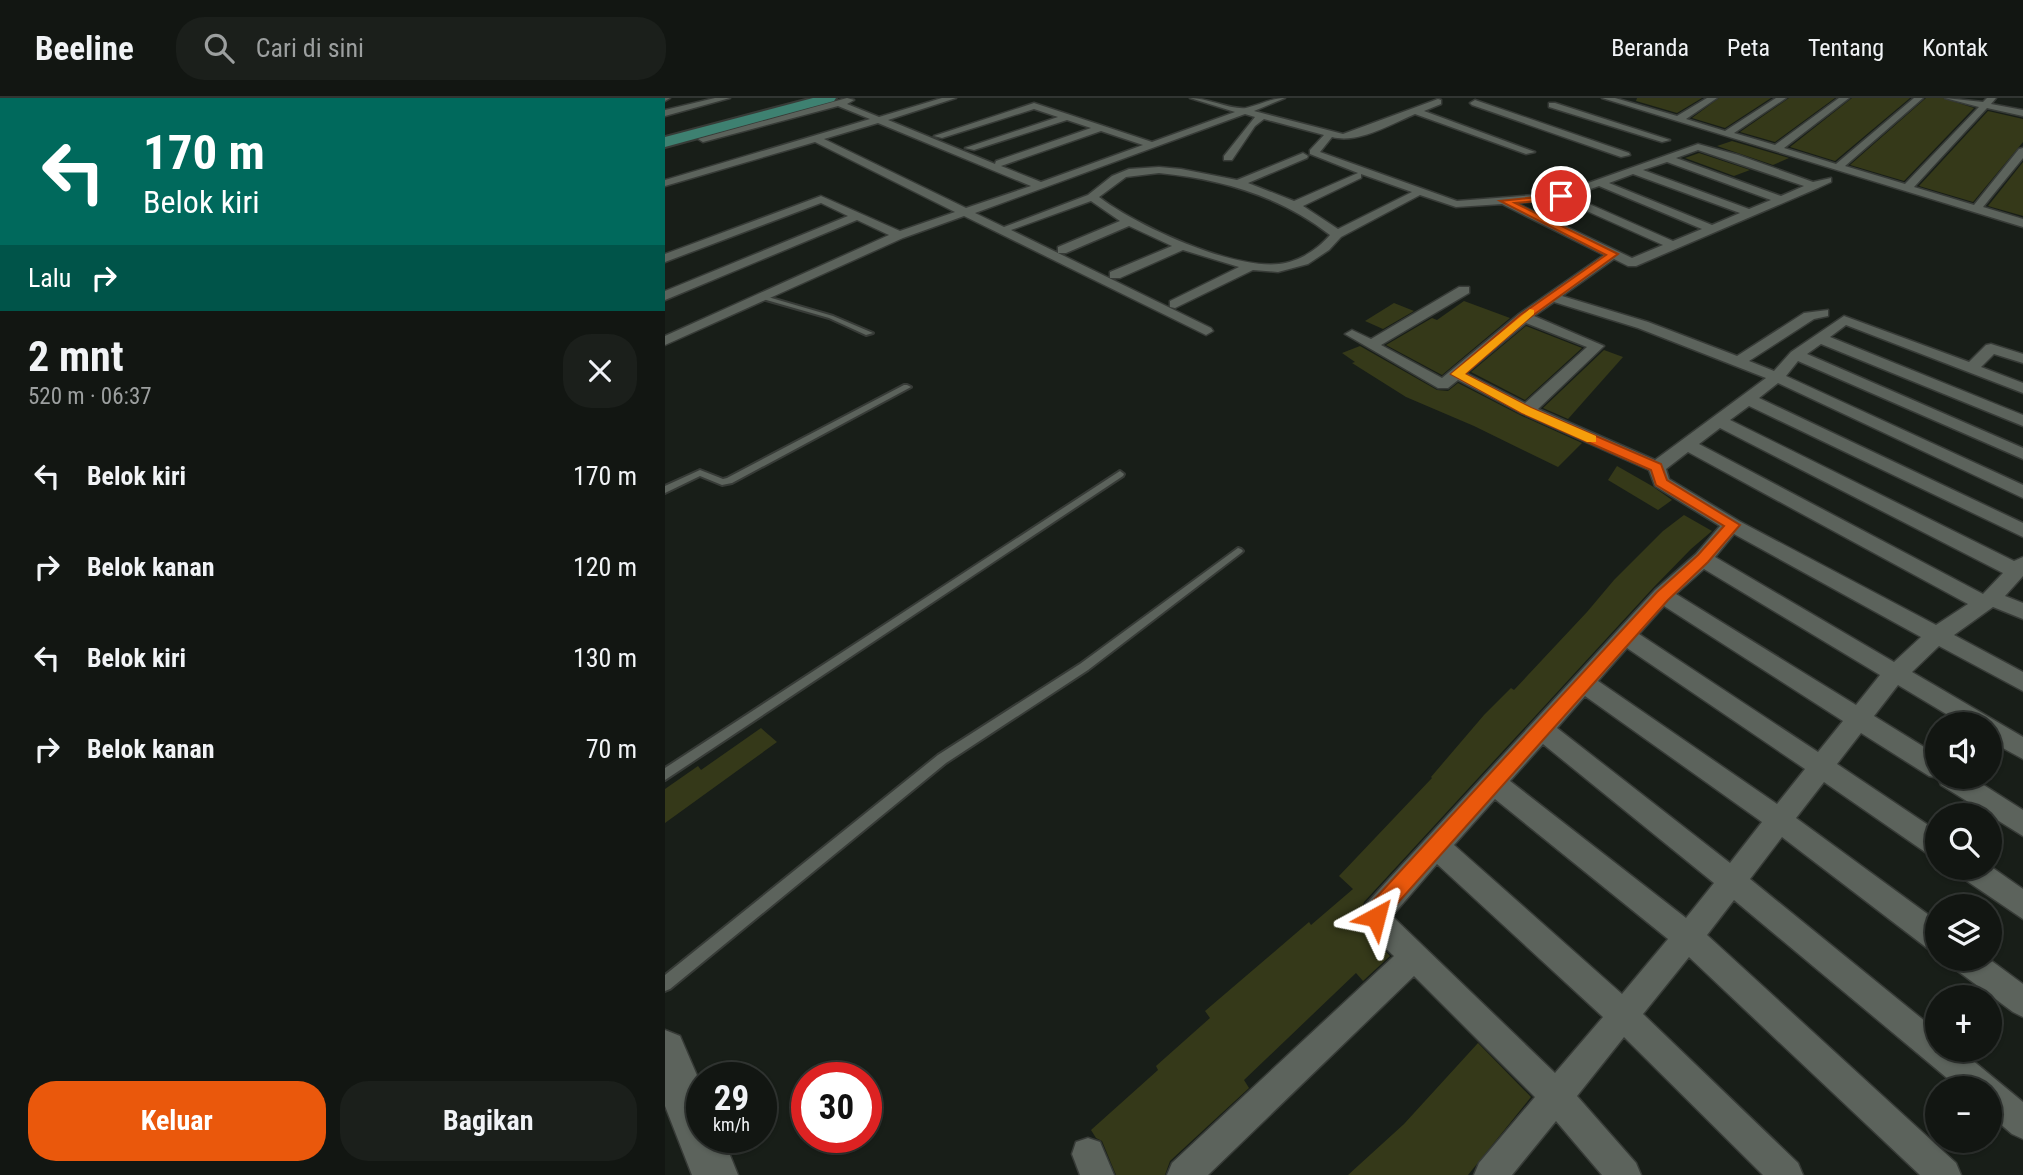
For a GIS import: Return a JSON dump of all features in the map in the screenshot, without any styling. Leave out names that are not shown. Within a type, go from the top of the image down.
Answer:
[{"type":"main road","points":[[665,133],[797,98]]},
{"type":"main road","points":[[665,142],[709,135],[833,100]]},
{"type":"main road","points":[[665,1051],[715,1175]]},
{"type":"street","points":[[665,113],[726,98]]},
{"type":"street","points":[[833,100],[855,98]]},
{"type":"street","points":[[665,183],[952,98]]},
{"type":"street","points":[[919,136],[1021,102],[1042,98]]},
{"type":"street","points":[[1194,98],[1329,135],[1355,135],[1438,102]]},
{"type":"street","points":[[665,341],[899,234],[1041,186],[1280,98]]},
{"type":"street","points":[[1422,98],[1450,104]]},
{"type":"street","points":[[1487,98],[1462,104],[1547,135]]},
{"type":"street","points":[[1565,98],[1547,107],[1665,140]]},
{"type":"street","points":[[1606,98],[2023,223]]},
{"type":"street","points":[[1628,105],[1640,98]]},
{"type":"street","points":[[1678,120],[1713,98]]},
{"type":"street","points":[[1727,134],[1782,98]]},
{"type":"street","points":[[1776,149],[1845,98]]},
{"type":"street","points":[[1838,167],[1919,98]]},
{"type":"street","points":[[1949,98],[1989,102],[2023,113]]},
{"type":"street","points":[[833,100],[1041,186]]},
{"type":"street","points":[[1907,188],[1989,102]]},
{"type":"street","points":[[1475,103],[1527,117],[1625,155]]},
{"type":"street","points":[[939,136],[1034,106],[1151,145]]},
{"type":"street","points":[[1415,111],[1530,152]]},
{"type":"street","points":[[1227,158],[1252,124],[1262,116]]},
{"type":"street","points":[[970,148],[1067,117]]},
{"type":"street","points":[[1000,163],[1101,128]]},
{"type":"street","points":[[1329,135],[1315,149],[1317,155],[1456,204],[1561,196],[1698,147],[1814,186]]},
{"type":"street","points":[[815,138],[1206,331]]},
{"type":"street","points":[[1977,208],[2023,150]]},
{"type":"street","points":[[1237,184],[1303,156]]},
{"type":"street","points":[[1114,159],[1125,171]]},
{"type":"street","points":[[1669,159],[1782,200]]},
{"type":"street","points":[[1010,227],[1092,197],[1125,171],[1193,171],[1295,205],[1320,219],[1337,234]]},
{"type":"street","points":[[1636,171],[1750,214]]},
{"type":"street","points":[[1295,205],[1357,176]]},
{"type":"street","points":[[1504,201],[1626,261],[1636,262],[1827,180]]},
{"type":"street","points":[[1600,183],[1713,229]]},
{"type":"street","points":[[1092,197],[1104,209],[1184,245],[1238,264],[1276,269],[1308,259],[1329,246],[1337,234],[1415,195]]},
{"type":"street","points":[[1561,196],[1674,246]]},
{"type":"street","points":[[665,258],[820,200],[899,234]]},
{"type":"street","points":[[665,296],[856,216]]},
{"type":"street","points":[[1062,250],[1130,221]]},
{"type":"street","points":[[1115,275],[1184,245]]},
{"type":"street","points":[[1352,334],[1443,385],[1524,317],[1613,254]]},
{"type":"street","points":[[1175,304],[1252,266]]},
{"type":"street","points":[[1372,344],[1464,290]]},
{"type":"street","points":[[1551,297],[1643,325],[1777,377],[2023,492]]},
{"type":"street","points":[[1738,362],[1809,316],[1823,313]]},
{"type":"street","points":[[1524,317],[1597,346],[1527,410]]},
{"type":"street","points":[[1657,467],[1777,377],[1795,355],[1841,320],[1848,320],[2023,388]]},
{"type":"street","points":[[1820,338],[2023,421]]},
{"type":"street","points":[[1972,368],[1991,348],[2023,359]]},
{"type":"street","points":[[1795,355],[2023,454]]},
{"type":"street","points":[[1457,374],[1527,410],[1657,467]]},
{"type":"street","points":[[1748,399],[2023,531]]},
{"type":"street","points":[[1490,1175],[1688,937],[1822,765],[1897,674],[1936,636],[1987,601],[2019,568],[1719,421]]},
{"type":"street","points":[[1687,444],[1987,601],[2023,611]]},
{"type":"street","points":[[1657,467],[1661,482],[1733,525],[2023,682]]},
{"type":"street","points":[[1624,1175],[1556,1097],[1377,920],[1376,914],[1662,596],[1703,559],[1733,525]]},
{"type":"street","points":[[1703,559],[1962,712]]},
{"type":"street","points":[[1662,596],[1925,760]]},
{"type":"street","points":[[1626,636],[1822,765],[1925,837]]},
{"type":"street","points":[[1584,682],[1779,820],[1925,929]]},
{"type":"street","points":[[1542,730],[1731,880],[1968,1076]]},
{"type":"street","points":[[2002,736],[2023,749]]},
{"type":"street","points":[[1494,783],[1688,937],[1944,1175]]},
{"type":"street","points":[[1969,789],[2023,824]]},
{"type":"street","points":[[1437,847],[1622,1014],[1786,1175]]},
{"type":"street","points":[[1987,880],[2023,905]]},
{"type":"street","points":[[1184,1175],[1414,957]]},
{"type":"street","points":[[1981,971],[2023,1002]]},
{"type":"street","points":[[2002,1105],[2023,1123]]},
{"type":"lane","points":[[761,297],[831,317],[869,333]]},
{"type":"lane","points":[[665,490],[701,473],[722,482],[729,481],[907,387]]},
{"type":"lane","points":[[665,775],[1120,474]]},
{"type":"lane","points":[[665,984],[942,759],[1084,667],[1238,551]]},
{"type":"building","points":[[1637,98],[1702,98],[1677,113],[1636,101]]},
{"type":"building","points":[[1719,98],[1771,98],[1725,128],[1692,118]]},
{"type":"building","points":[[1789,98],[1835,98],[1775,142],[1740,132]]},
{"type":"building","points":[[1852,98],[1910,98],[1835,161],[1790,147]]},
{"type":"building","points":[[1926,98],[1943,98],[1974,108],[1904,181],[1850,165]]},
{"type":"building","points":[[1988,111],[2023,119],[2023,142],[1973,202],[1919,186]]},
{"type":"building","points":[[1732,141],[1789,158],[1773,165],[1717,146]]},
{"type":"building","points":[[1699,153],[1750,170],[1734,176],[1685,158]]},
{"type":"building","points":[[2023,162],[2023,216],[1988,206]]},
{"type":"building","points":[[1464,301],[1510,318],[1442,375],[1386,345],[1432,318],[1437,320]]},
{"type":"building","points":[[1394,303],[1414,311],[1383,329],[1365,321]]},
{"type":"building","points":[[1526,326],[1582,348],[1525,400],[1471,372]]},
{"type":"building","points":[[1360,346],[1437,390],[1448,391],[1458,383],[1582,443],[1558,467],[1474,426],[1406,397],[1352,363],[1355,362],[1342,353]]},
{"type":"building","points":[[1604,350],[1623,357],[1568,419],[1543,408]]},
{"type":"building","points":[[1617,466],[1672,500],[1658,510],[1608,480]]},
{"type":"building","points":[[1684,515],[1712,531],[1653,588],[1364,902],[1361,912],[1364,928],[1390,956],[1363,981],[1356,973],[1244,1080],[1249,1088],[1170,1161],[1165,1175],[1116,1175],[1102,1141],[1096,1138],[1091,1130],[1158,1070],[1156,1066],[1210,1018],[1205,1011],[1309,922],[1311,925],[1353,889],[1339,876],[1432,778],[1484,715],[1511,688],[1514,690],[1614,580],[1663,531]]},
{"type":"building","points":[[761,728],[777,742],[665,823],[665,789],[698,766],[701,770]]},
{"type":"building","points":[[1478,1043],[1531,1097],[1468,1175],[1348,1175],[1404,1124]]},
{"type":"slow traffic","points":[[1530,312],[1457,374],[1591,439]]},
{"type":"route","points":[[1376,917],[1378,910],[1662,596],[1703,559],[1733,525],[1661,482],[1657,477],[1657,467],[1527,410],[1457,374],[1524,317],[1613,254],[1504,201],[1561,196]]}]
